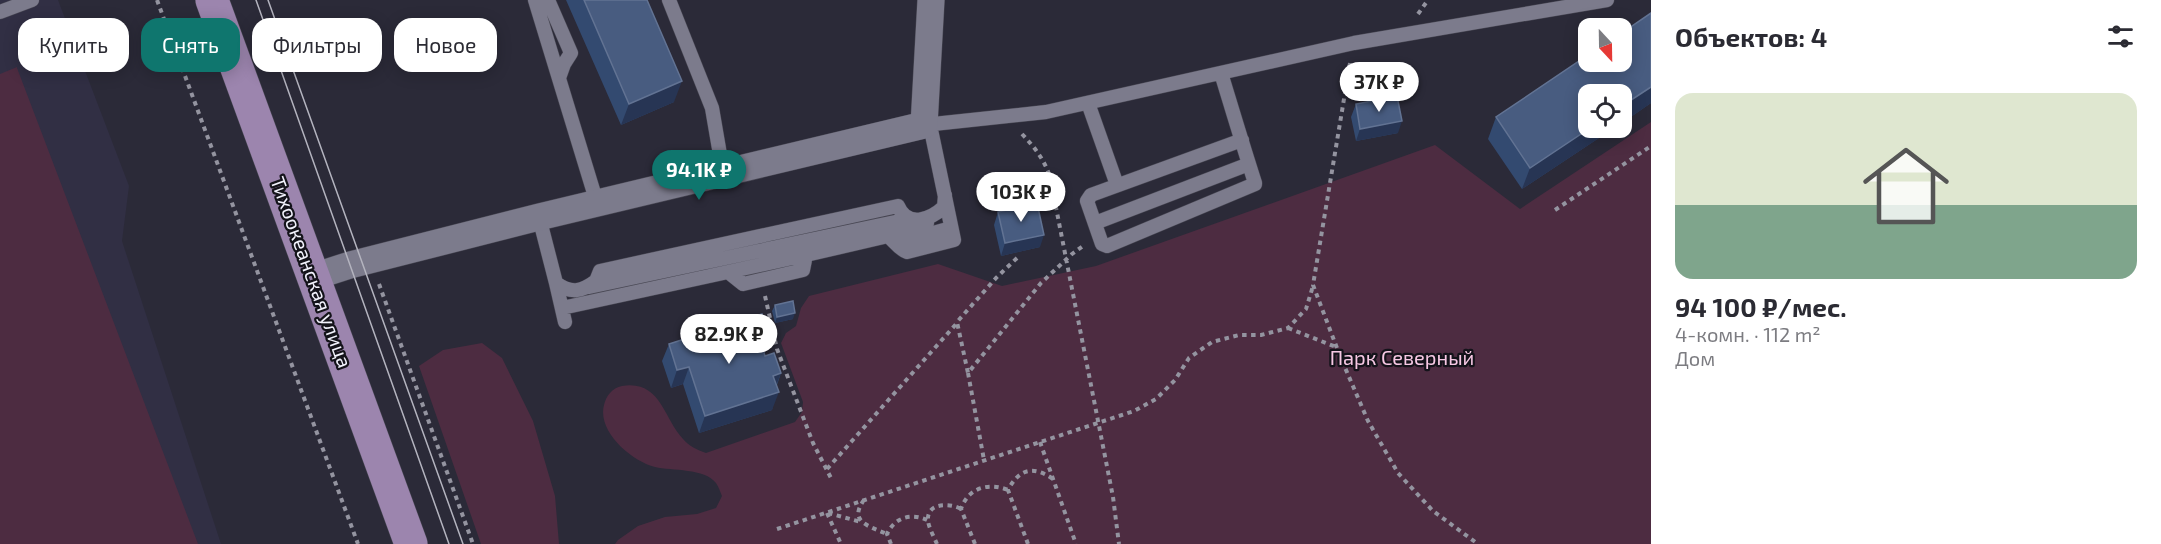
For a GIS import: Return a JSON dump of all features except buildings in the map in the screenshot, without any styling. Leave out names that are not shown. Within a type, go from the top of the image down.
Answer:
[{"type":"main road","name":"Тихоокеанская улица","points":[[212,0],[411,544]]},
{"type":"street","points":[[313,277],[350,265],[539,217],[927,125],[931,0]]},
{"type":"lane","points":[[0,12],[32,0]]},
{"type":"lane","points":[[535,0],[597,203]]},
{"type":"lane","points":[[548,0],[571,53],[559,78]]},
{"type":"lane","points":[[669,0],[712,108],[723,172]]},
{"type":"lane","points":[[560,302],[615,297],[806,255],[893,240],[950,222],[927,125],[1046,112],[1354,43],[1607,0]]},
{"type":"lane","points":[[1221,73],[1242,140],[1254,185],[1104,246],[1088,198],[1091,195],[1242,140]]},
{"type":"lane","points":[[1088,103],[1117,186]]},
{"type":"lane","points":[[1095,223],[1249,164]]},
{"type":"lane","points":[[556,283],[565,290],[575,292],[587,288],[596,281],[600,271],[898,206],[909,219],[921,221],[934,216],[944,207],[945,195]]},
{"type":"lane","points":[[539,217],[565,322]]},
{"type":"lane","points":[[729,272],[743,284],[803,270],[806,255]]},
{"type":"path","points":[[157,0],[358,544]]},
{"type":"path","points":[[1418,14],[1428,0]]},
{"type":"path","points":[[777,529],[1134,411],[1156,399],[1175,380],[1190,358],[1212,342],[1239,335],[1261,335],[1288,328],[1306,309],[1313,285],[1354,43]]},
{"type":"path","points":[[1002,117],[1038,150],[1050,177],[1119,544]]},
{"type":"path","points":[[1555,210],[1651,146]]},
{"type":"path","points":[[968,373],[1041,283],[1082,247],[1101,240]]},
{"type":"path","points":[[827,469],[996,278],[1017,258]]},
{"type":"path","points":[[761,279],[777,349],[813,444],[831,478]]},
{"type":"path","points":[[379,284],[473,544]]},
{"type":"path","points":[[1313,285],[1336,347],[1368,421],[1398,473],[1433,511],[1478,544]]},
{"type":"path","points":[[957,322],[984,460]]},
{"type":"path","points":[[1288,328],[1336,347]]},
{"type":"path","points":[[1040,442],[1076,544]]},
{"type":"path","points":[[1008,490],[1014,478],[1033,469],[1053,478]]},
{"type":"path","points":[[961,509],[964,500],[978,489],[997,485],[1008,490],[1028,544]]},
{"type":"path","points":[[862,522],[857,515],[864,500]]},
{"type":"path","points":[[937,544],[927,520],[930,512],[945,504],[954,504],[961,509],[975,544]]},
{"type":"path","points":[[827,512],[862,522],[887,534],[891,544]]},
{"type":"path","points":[[827,512],[840,544]]},
{"type":"path","points":[[887,534],[890,527],[897,521],[911,516],[927,520]]},
{"type":"shaded area","points":[[0,0],[58,0],[65,18],[18,18],[18,72],[85,72],[129,186],[122,241],[221,544],[0,544]]},
{"type":"green space","points":[[17,67],[198,544],[0,544],[0,74]]},
{"type":"green space","name":"Парк Северный","points":[[1651,122],[1651,544],[615,544],[638,526],[665,517],[697,514],[716,508],[722,496],[711,478],[696,472],[646,464],[618,444],[611,435],[603,415],[604,405],[610,393],[622,386],[645,389],[660,402],[685,441],[693,448],[706,453],[795,422],[802,412],[803,402],[781,343],[786,333],[796,326],[801,308],[809,296],[938,264],[1002,286],[1096,266],[1435,145],[1520,209],[1627,138],[1632,138],[1632,135]]},
{"type":"green space","points":[[482,343],[502,358],[533,421],[555,496],[559,544],[481,544],[419,366],[443,350]]},
{"type":"tram line","points":[[256,0],[449,544]]},
{"type":"tram line","points":[[268,0],[463,544]]}]
